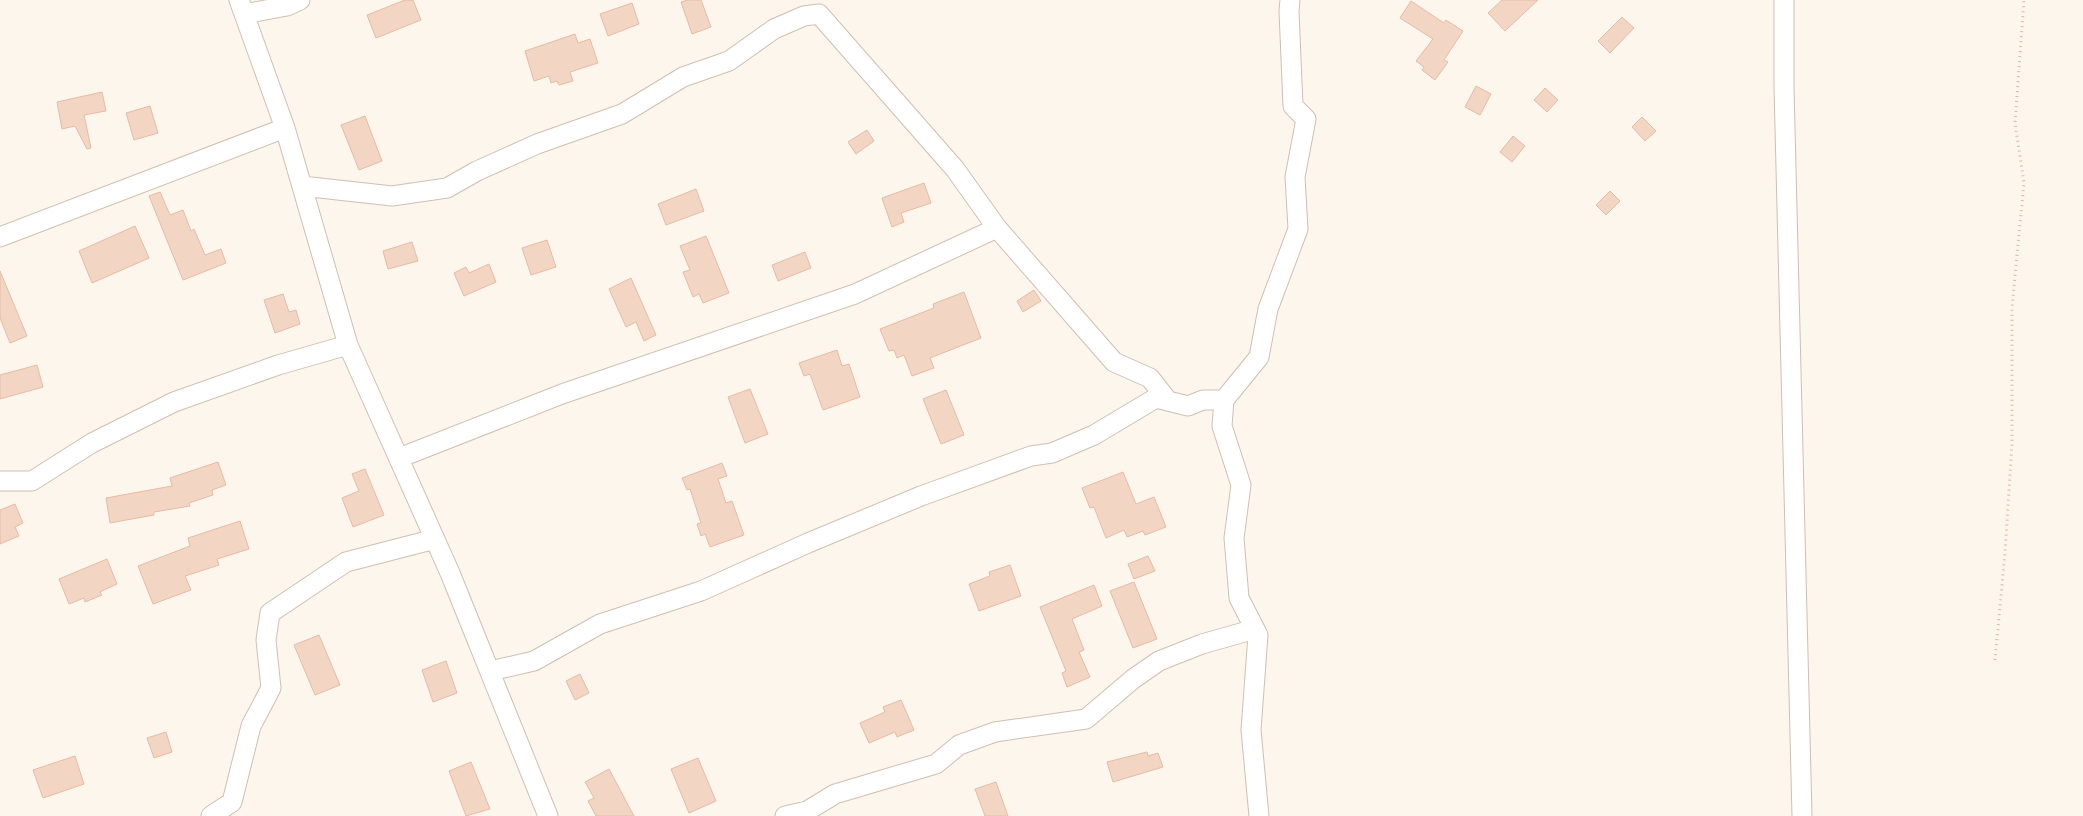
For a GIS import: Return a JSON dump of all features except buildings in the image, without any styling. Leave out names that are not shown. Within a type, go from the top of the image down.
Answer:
[{"type":"street","points":[[300,0],[287,6],[242,7],[285,128],[348,345],[435,539],[548,816]]},
{"type":"street","points":[[1259,816],[1251,730],[1258,635],[1239,598],[1234,538],[1241,486],[1222,426],[1224,400],[1259,357],[1268,309],[1298,229],[1295,177],[1306,119],[1294,106],[1290,0]]},
{"type":"street","points":[[1784,0],[1784,87],[1802,816]]},
{"type":"street","points":[[302,186],[392,196],[447,188],[477,171],[537,144],[622,114],[683,77],[729,61],[774,30],[804,16],[819,14],[955,169],[997,228],[1114,362],[1150,378],[1168,401]]},
{"type":"street","points":[[0,237],[285,128]]},
{"type":"street","points":[[399,458],[562,394],[855,294],[997,228]]},
{"type":"street","points":[[0,482],[32,481],[92,443],[174,402],[278,365],[348,345]]},
{"type":"street","points":[[490,671],[534,661],[600,624],[701,591],[920,496],[1031,456],[1052,453],[1094,435],[1156,398],[1188,406],[1203,400],[1224,400]]},
{"type":"street","points":[[211,816],[232,802],[251,726],[271,688],[266,640],[270,613],[346,562],[435,539]]},
{"type":"street","points":[[785,816],[807,811],[835,794],[936,764],[959,745],[995,732],[1086,719],[1132,679],[1159,661],[1202,644],[1255,629]]},
{"type":"path","points":[[1996,660],[2006,553],[2012,443],[2012,307],[2024,183],[2015,123],[2024,0]]}]
